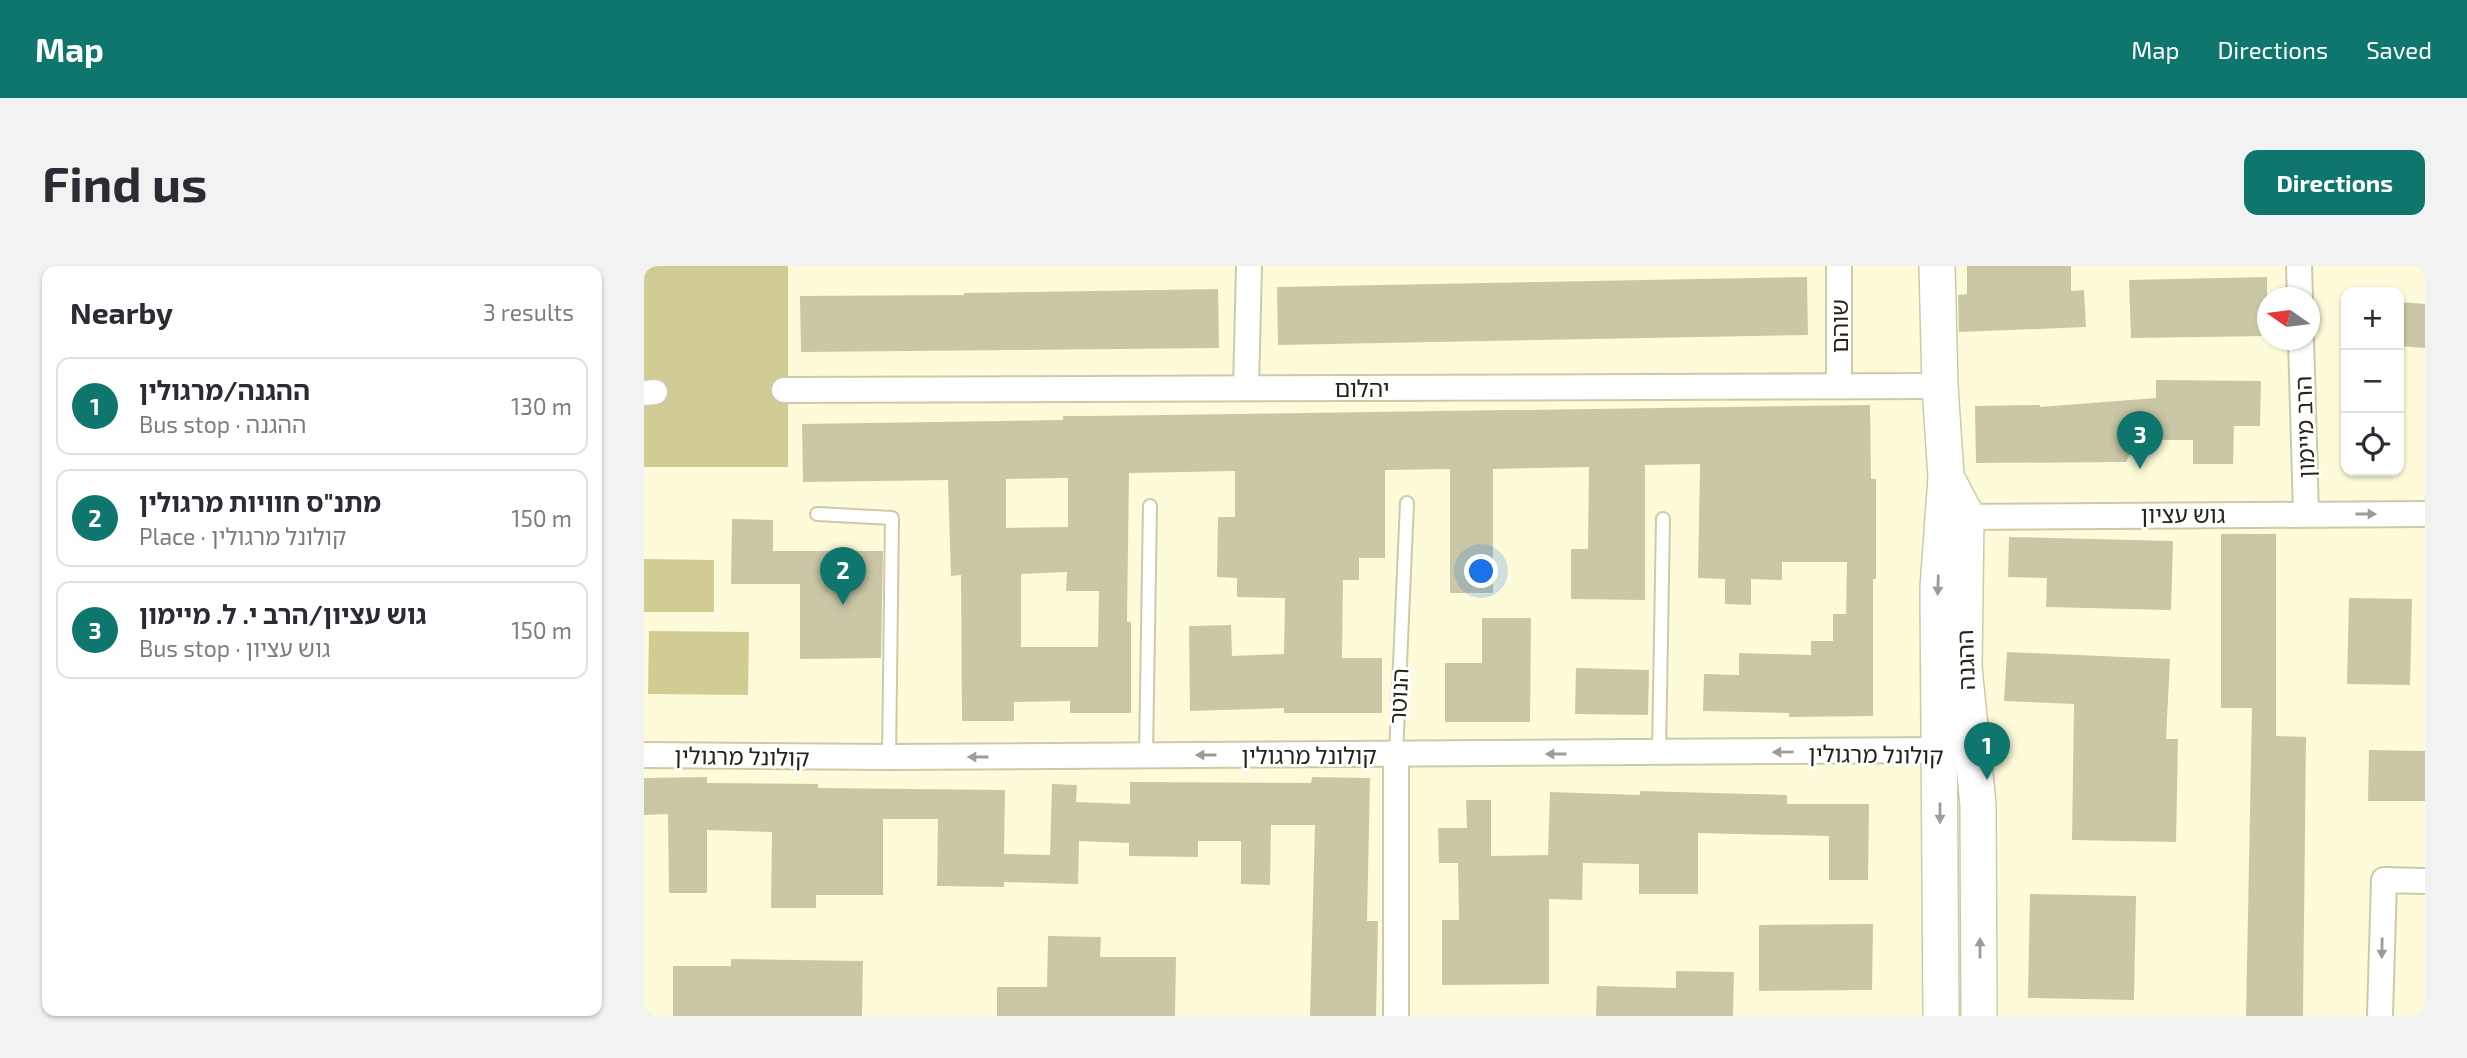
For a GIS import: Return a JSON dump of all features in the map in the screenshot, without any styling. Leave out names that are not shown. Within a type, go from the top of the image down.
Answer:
[{"type":"street","points":[[1246,388],[1249,266]]},
{"type":"street","name":"שוהם","points":[[1839,266],[1839,386]]},
{"type":"street","name":"ההגנה","points":[[1937,266],[1940,386],[1946,477],[1954,516],[1964,668],[1978,804],[1979,1016]]},
{"type":"street","points":[[2299,266],[2300,287]]},
{"type":"street","name":"הרב מיימון","points":[[2301,350],[2306,514]]},
{"type":"street","name":"יהלום","points":[[784,390],[1940,386]]},
{"type":"street","name":"גוש עציון","points":[[1954,516],[2425,514]]},
{"type":"street","name":"ההגנה","points":[[1941,1016],[1938,588],[1954,516]]},
{"type":"street","name":"קולונל מרגולין","points":[[644,755],[889,757],[1939,750],[1972,762]]},
{"type":"street","name":"הנוטר","points":[[1396,755],[1396,1016]]},
{"type":"street","points":[[2380,1016],[2384,880],[2425,881]]},
{"type":"lane","name":"הנוטר","points":[[1396,755],[1407,503]]},
{"type":"lane","points":[[1146,755],[1150,506]]},
{"type":"lane","points":[[817,514],[892,518],[889,757]]},
{"type":"lane","points":[[1658,753],[1663,519]]},
{"type":"shaded area","points":[[644,266],[788,266],[788,467],[644,467]]},
{"type":"shaded area","points":[[644,559],[714,560],[714,612],[644,612]]},
{"type":"shaded area","points":[[649,631],[749,632],[748,695],[648,694]]},
{"type":"building","points":[[1967,266],[2071,266],[2071,291],[2084,290],[2086,327],[1959,332],[1958,295],[1967,294]]},
{"type":"building","points":[[1807,277],[1808,335],[1278,345],[1277,287]]},
{"type":"building","points":[[2267,277],[2267,287],[2257,287],[2257,336],[2131,338],[2129,280]]},
{"type":"building","points":[[1218,289],[1219,348],[801,352],[800,296]]},
{"type":"building","points":[[2404,302],[2425,304],[2425,348],[2404,346]]},
{"type":"building","points":[[2156,380],[2261,381],[2260,426],[2234,426],[2233,464],[2193,464],[2193,440],[2137,440],[2126,462],[1976,463],[1975,406],[2040,407],[2156,398]]},
{"type":"building","points":[[1870,405],[1871,479],[1876,479],[1873,716],[1789,717],[1789,713],[1703,711],[1704,674],[1739,675],[1739,653],[1811,655],[1811,641],[1833,641],[1833,614],[1846,614],[1847,562],[1782,562],[1782,580],[1751,579],[1751,605],[1725,604],[1725,579],[1698,578],[1700,464],[1645,465],[1645,600],[1571,599],[1571,549],[1588,549],[1589,467],[1493,469],[1493,593],[1450,593],[1450,469],[1385,470],[1385,558],[1359,558],[1359,580],[1343,580],[1342,658],[1382,658],[1382,713],[1284,713],[1284,708],[1190,711],[1189,626],[1231,625],[1232,656],[1284,654],[1285,598],[1237,597],[1237,578],[1217,577],[1218,517],[1235,517],[1235,471],[1129,473],[1127,622],[1131,622],[1131,713],[1070,713],[1070,701],[1014,702],[1014,721],[962,721],[961,575],[951,576],[948,480],[803,482],[802,424],[1063,420],[1063,416]],"holes":[[[1068,478],[1068,527],[1006,528],[1006,479]],[[1067,572],[1066,591],[1099,591],[1098,647],[1021,647],[1021,574]]]},
{"type":"building","points":[[732,519],[773,520],[773,551],[883,551],[881,658],[800,659],[800,584],[731,584]]},
{"type":"building","points":[[2221,534],[2276,534],[2276,736],[2306,737],[2303,1016],[2246,1016],[2252,708],[2221,708]]},
{"type":"building","points":[[2009,537],[2173,541],[2171,610],[2046,607],[2047,578],[2008,577]]},
{"type":"building","points":[[2349,598],[2412,599],[2410,685],[2347,684]]},
{"type":"building","points":[[1482,618],[1531,618],[1530,722],[1445,722],[1445,663],[1482,663]]},
{"type":"building","points":[[2007,652],[2170,659],[2166,739],[2178,739],[2176,842],[2072,840],[2074,704],[2004,701]]},
{"type":"building","points":[[1576,668],[1649,670],[1648,715],[1575,714]]},
{"type":"building","points":[[2369,750],[2425,751],[2425,801],[2368,801]]},
{"type":"building","points":[[707,777],[707,783],[818,784],[818,788],[1005,790],[1004,854],[1050,855],[1052,784],[1077,785],[1076,802],[1130,804],[1130,782],[1311,783],[1312,777],[1370,778],[1367,921],[1378,921],[1376,1016],[1310,1016],[1315,825],[1271,825],[1270,885],[1241,884],[1241,841],[1198,841],[1198,857],[1129,856],[1129,843],[1079,841],[1078,884],[1004,882],[1004,887],[937,886],[938,819],[883,819],[883,895],[816,895],[816,908],[771,908],[772,832],[707,830],[707,893],[669,893],[668,814],[644,815],[644,778]]},
{"type":"building","points":[[1640,791],[1787,795],[1787,804],[1869,804],[1868,880],[1829,880],[1829,836],[1698,833],[1698,894],[1639,894],[1639,864],[1583,863],[1582,900],[1549,899],[1549,984],[1442,985],[1442,920],[1459,920],[1458,863],[1439,863],[1438,828],[1467,828],[1466,800],[1491,800],[1491,856],[1548,855],[1550,792],[1640,795]]},
{"type":"building","points":[[2030,894],[2136,896],[2134,1000],[2028,998]]},
{"type":"building","points":[[1873,924],[1872,990],[1759,991],[1759,925]]},
{"type":"building","points":[[1048,936],[1101,937],[1100,957],[1176,957],[1175,1016],[997,1016],[997,987],[1047,987]]},
{"type":"building","points":[[731,959],[863,961],[862,1016],[673,1016],[673,966],[731,966]]},
{"type":"building","points":[[1676,971],[1734,972],[1733,1016],[1596,1016],[1597,986],[1676,988]]},
{"type":"place","name":"גוש עציון/הרב י. ל. מיימון","points":[[2140,469]]},
{"type":"place","name":"מתנ\"ס חוויות מרגולין","points":[[843,605]]},
{"type":"place","name":"ההגנה/מרגולין","points":[[1987,780]]}]
